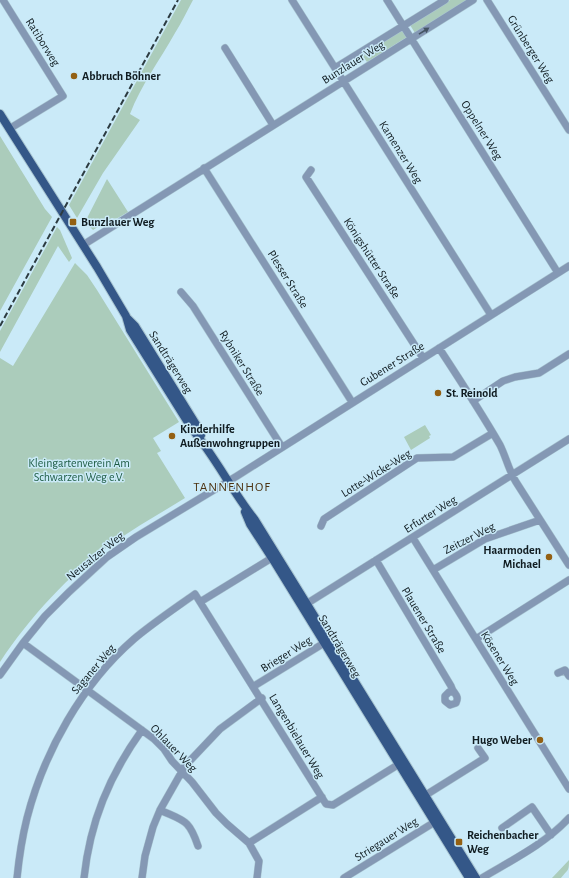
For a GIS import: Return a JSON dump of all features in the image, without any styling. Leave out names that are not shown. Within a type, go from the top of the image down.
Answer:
[{"type":"main road","name":"Sandträgerweg","points":[[0,114],[193,420],[204,443],[242,504],[250,524],[274,556],[437,821],[476,878]]},
{"type":"main road","name":"Sandträgerweg","points":[[437,821],[469,878]]},
{"type":"street","name":"Ratiborweg","points":[[3,0],[63,96],[9,129]]},
{"type":"street","name":"Kamenzer Weg","points":[[292,0],[491,315]]},
{"type":"street","name":"Oppelner Weg","points":[[387,0],[558,273]]},
{"type":"street","name":"Bunzlauer Weg","points":[[336,68],[445,0]]},
{"type":"street","name":"Bunzlauer Weg","points":[[83,245],[473,0]]},
{"type":"street","name":"Grünberger Weg","points":[[487,0],[569,130]]},
{"type":"street","points":[[225,48],[273,125]]},
{"type":"street","name":"Plesser Straße","points":[[204,168],[352,402]]},
{"type":"street","name":"Königshütter Straße","points":[[311,170],[306,177],[423,358]]},
{"type":"street","name":"Gubener Straße","points":[[228,482],[352,402],[569,266]]},
{"type":"street","name":"Rybniker Straße","points":[[180,292],[193,306],[282,447]]},
{"type":"street","points":[[439,348],[493,433],[502,449],[512,475],[569,564]]},
{"type":"street","points":[[473,401],[503,381],[515,377],[539,373],[569,354]]},
{"type":"street","name":"Lotte-Wicke-Weg","points":[[321,526],[324,519],[417,458],[453,457],[493,433]]},
{"type":"street","name":"Erfurter Weg","points":[[305,606],[569,439]]},
{"type":"street","name":"Neusalzer Weg","points":[[0,676],[23,643],[45,616],[107,557],[142,533],[228,482]]},
{"type":"street","name":"Zeitzer Weg","points":[[433,570],[485,539],[540,520]]},
{"type":"street","name":"Kösener Weg","points":[[412,538],[569,789]]},
{"type":"street","points":[[200,602],[274,556]]},
{"type":"street","name":"Plauener Straße","points":[[376,560],[451,686],[452,692]]},
{"type":"street","points":[[476,639],[569,580]]},
{"type":"street","name":"Saganer Weg","points":[[17,878],[26,819],[35,789],[58,736],[71,712],[111,662],[133,640],[195,594],[200,602]]},
{"type":"street","name":"Langenbielauer Weg","points":[[200,602],[262,698],[326,804],[334,806],[401,763]]},
{"type":"street","name":"Brieger Weg","points":[[254,686],[326,641]]},
{"type":"street","name":"Ohlauer Weg","points":[[23,643],[154,739],[216,812],[227,824],[249,843],[259,861],[257,878]]},
{"type":"street","points":[[558,674],[565,670],[569,676]]},
{"type":"street","points":[[142,878],[153,827],[160,810],[185,766],[220,729],[262,698]]},
{"type":"street","points":[[84,878],[91,838],[97,815],[115,772],[142,730]]},
{"type":"street","points":[[422,797],[485,758],[478,748]]},
{"type":"street","points":[[249,843],[322,798]]},
{"type":"street","points":[[502,828],[532,807],[551,835]]},
{"type":"street","points":[[160,810],[186,822],[194,832],[198,846]]},
{"type":"street","points":[[482,878],[530,851],[559,829],[569,818]]},
{"type":"street","name":"Striegauer Weg","points":[[344,878],[437,821]]},
{"type":"green space","points":[[181,0],[193,0],[178,29],[134,103],[130,114],[140,120],[103,173],[77,218],[69,205]]},
{"type":"green space","points":[[450,0],[467,0],[415,33],[410,25]]},
{"type":"green space","points":[[402,30],[407,37],[367,62],[362,55]]},
{"type":"green space","points":[[0,136],[45,209],[52,217],[0,311]]},
{"type":"green space","points":[[107,179],[128,212],[116,219],[112,218],[93,230],[85,222]]},
{"type":"green space","points":[[57,227],[60,230],[72,258],[69,262],[58,246],[0,352],[0,331]]},
{"type":"green space","name":"Kleingartenverein Am Schwarzen Weg e.V.","points":[[75,263],[87,275],[97,290],[179,422],[153,438],[161,451],[157,453],[185,498],[96,555],[65,583],[37,613],[0,662],[0,358],[13,366]]},
{"type":"green space","points":[[425,425],[431,435],[429,436],[430,438],[411,450],[404,437]]},
{"type":"green space","points":[[569,860],[567,872],[561,878],[552,878]]},
{"type":"railway","points":[[0,326],[178,0]]},
{"type":"place","name":"Abbruch Böhner","points":[[74,76]]},
{"type":"place","name":"Bunzlauer Weg","points":[[73,222]]},
{"type":"place","name":"St. Reinold","points":[[438,393]]},
{"type":"place","name":"Kinderhilfe Außenwohngruppen","points":[[172,436]]},
{"type":"place","name":"Haarmoden Michael","points":[[549,557]]},
{"type":"place","name":"Hugo Weber","points":[[540,740]]},
{"type":"place","name":"Reichenbacher Weg","points":[[459,842]]},
{"type":"district","name":"TANNENHOF","points":[[232,486]]}]
